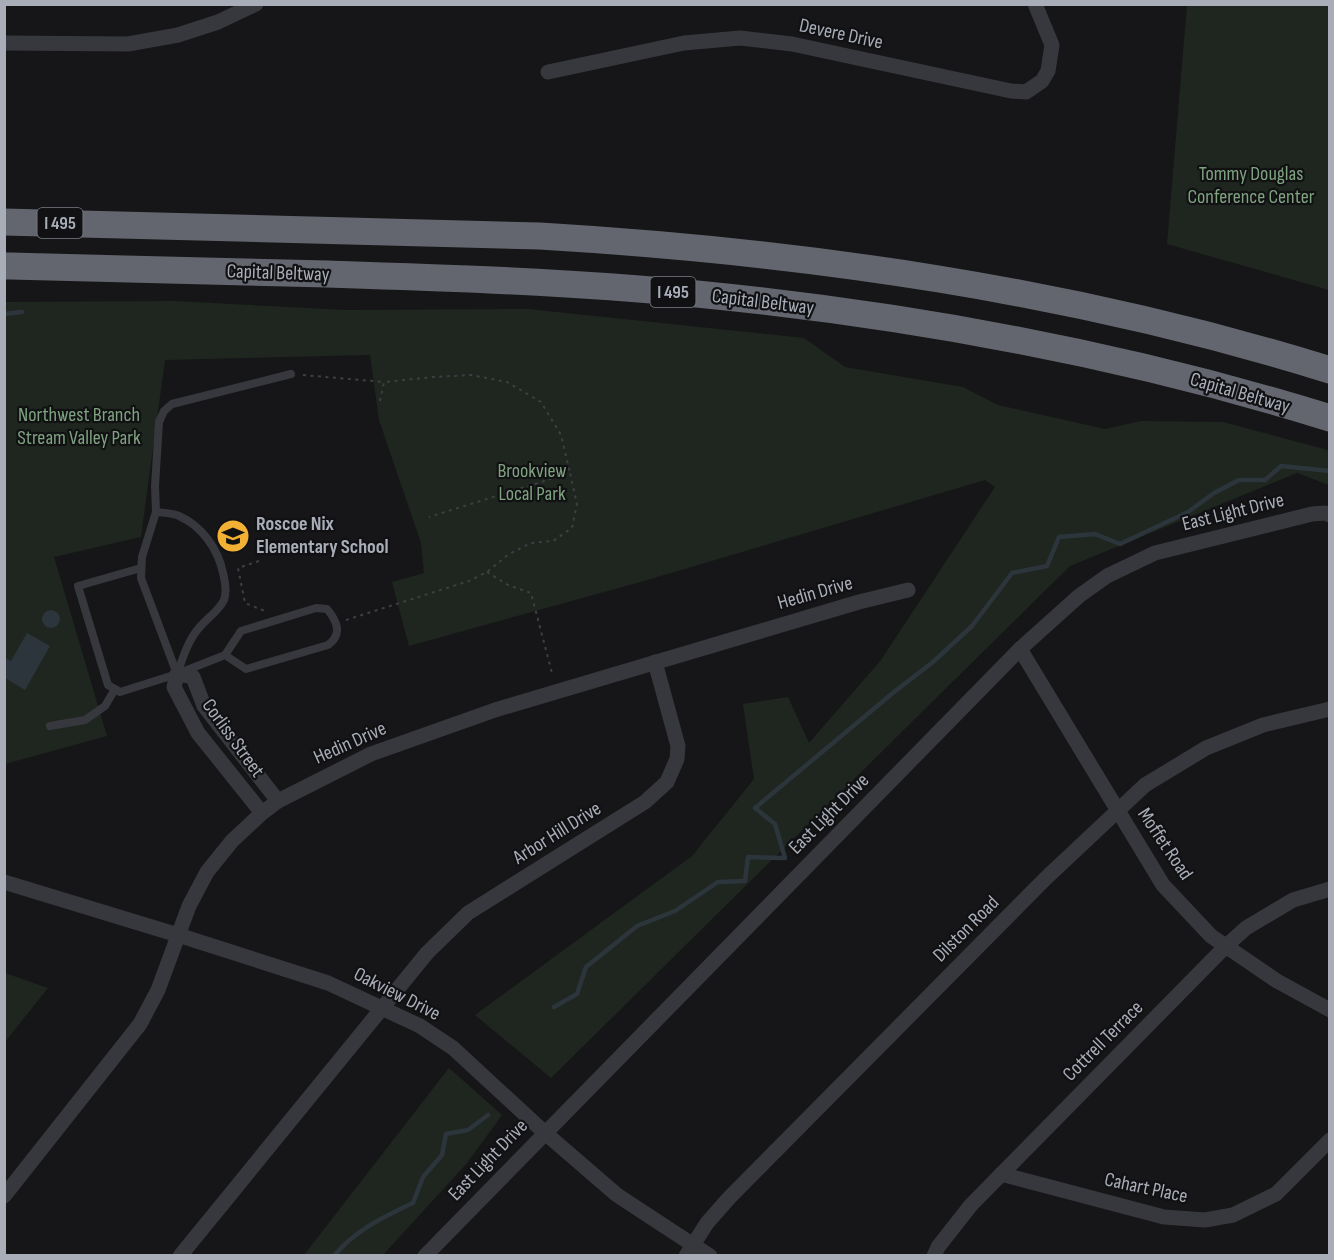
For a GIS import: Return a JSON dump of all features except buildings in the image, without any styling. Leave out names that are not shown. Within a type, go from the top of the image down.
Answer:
[{"type":"highway","name":"I 495","points":[[4,222],[540,237],[666,245],[808,260],[892,271],[1072,303],[1216,337],[1329,370]]},
{"type":"highway","name":"Capital Beltway","points":[[4,266],[431,277],[535,282],[696,294],[789,304],[897,319],[1063,349],[1204,382],[1329,418]]},
{"type":"street","points":[[4,43],[128,44],[178,35],[218,22],[256,4]]},
{"type":"street","name":"Devere Drive","points":[[548,72],[684,43],[740,38],[792,44],[1011,91],[1026,92],[1042,81],[1048,71],[1052,45],[1035,4]]},
{"type":"street","name":"East Light Drive","points":[[425,1256],[544,1132],[1020,649],[1079,596],[1107,576],[1155,553],[1312,514],[1329,515]]},
{"type":"street","name":"Hedin Drive","points":[[4,1196],[140,1024],[158,990],[189,906],[207,872],[232,840],[278,801],[371,754],[495,710],[859,602],[908,590]]},
{"type":"street","name":"Moffet Road","points":[[1020,649],[1163,885],[1211,936],[1277,981],[1329,1010]]},
{"type":"street","name":"Arbor Hill Drive","points":[[383,1008],[427,953],[468,913],[645,802],[667,782],[677,759],[678,746],[655,662]]},
{"type":"street","name":"Corliss Street","points":[[262,813],[198,733],[174,687],[177,674],[193,677],[204,706],[212,718],[278,801]]},
{"type":"street","name":"Dilston Road","points":[[690,1250],[707,1223],[729,1198],[1045,879],[1145,785],[1206,748],[1263,725],[1329,710]]},
{"type":"street","name":"Oakview Drive","points":[[4,882],[328,983],[420,1026],[453,1048],[544,1132],[617,1195],[690,1250],[711,1256]]},
{"type":"street","name":"Cottrell Terrace","points":[[934,1256],[938,1247],[971,1204],[1226,946],[1246,928],[1293,900],[1329,889]]},
{"type":"street","points":[[180,1256],[383,1008]]},
{"type":"street","name":"Cahart Place","points":[[1001,1174],[1164,1217],[1204,1220],[1233,1215],[1276,1194],[1329,1140]]},
{"type":"lane","points":[[177,674],[141,578],[142,557],[156,512],[155,486],[159,422],[164,411],[172,404],[291,374]]},
{"type":"lane","points":[[156,512],[178,515],[205,535],[216,551],[226,583],[225,599],[214,614],[199,628],[190,642],[177,674]]},
{"type":"lane","points":[[141,568],[78,586],[108,685],[120,692],[177,674],[225,655],[241,631],[316,608],[327,609],[333,616],[338,633],[335,640],[328,645],[246,669],[225,655]]},
{"type":"lane","points":[[50,726],[85,720],[105,706],[115,689]]},
{"type":"lane","points":[[198,733],[212,718]]},
{"type":"path","points":[[291,374],[384,382],[433,376],[471,375],[507,382],[541,402],[561,435],[577,504],[572,528],[552,541],[531,543],[516,550],[487,572],[469,581],[345,620]]},
{"type":"path","points":[[380,401],[384,382]]},
{"type":"path","points":[[429,517],[570,474]]},
{"type":"path","points":[[259,561],[238,568],[245,603],[267,612]]},
{"type":"path","points":[[487,572],[508,585],[531,593],[552,673]]},
{"type":"green space","name":"Tommy Douglas Conference Center","points":[[1187,5],[1329,5],[1329,290],[1167,244]]},
{"type":"green space","points":[[173,301],[346,310],[528,309],[804,338],[845,367],[963,387],[998,405],[1105,429],[1141,421],[1223,422],[1324,449],[1329,451],[1329,485],[1297,473],[1070,566],[551,1078],[475,1015],[692,856],[754,779],[743,704],[788,697],[809,743],[881,660],[995,487],[985,480],[644,581],[409,646],[392,582],[424,573],[421,543],[379,420],[370,355],[165,360],[141,537],[54,557],[107,736],[5,764],[5,302]]},
{"type":"green space","points":[[4,973],[48,988],[5,1042]]},
{"type":"green space","points":[[449,1068],[502,1115],[467,1163],[383,1255],[304,1255]]},
{"type":"shaded area","points":[[51,610],[57,613],[60,619],[57,625],[51,628],[45,625],[42,619],[45,613]]},
{"type":"shaded area","points":[[27,633],[50,646],[25,690],[5,678],[4,657],[11,661]]},
{"type":"waterway","points":[[4,314],[22,312]]},
{"type":"waterway","points":[[554,1007],[577,994],[586,967],[637,926],[675,911],[718,882],[745,881],[748,857],[785,858],[775,824],[755,808],[933,662],[972,626],[1012,573],[1047,566],[1059,537],[1095,534],[1120,544],[1188,512],[1214,493],[1239,480],[1265,480],[1281,466],[1330,471]]},
{"type":"waterway","points":[[334,1256],[361,1231],[413,1203],[423,1177],[442,1155],[446,1134],[468,1130],[488,1115]]},
{"type":"place","name":"Roscoe Nix Elementary School","points":[[233,536]]},
{"type":"park label","name":"Northwest Branch Stream Valley Park","points":[[79,426]]},
{"type":"park label","name":"Brookview Local Park","points":[[532,482]]}]
